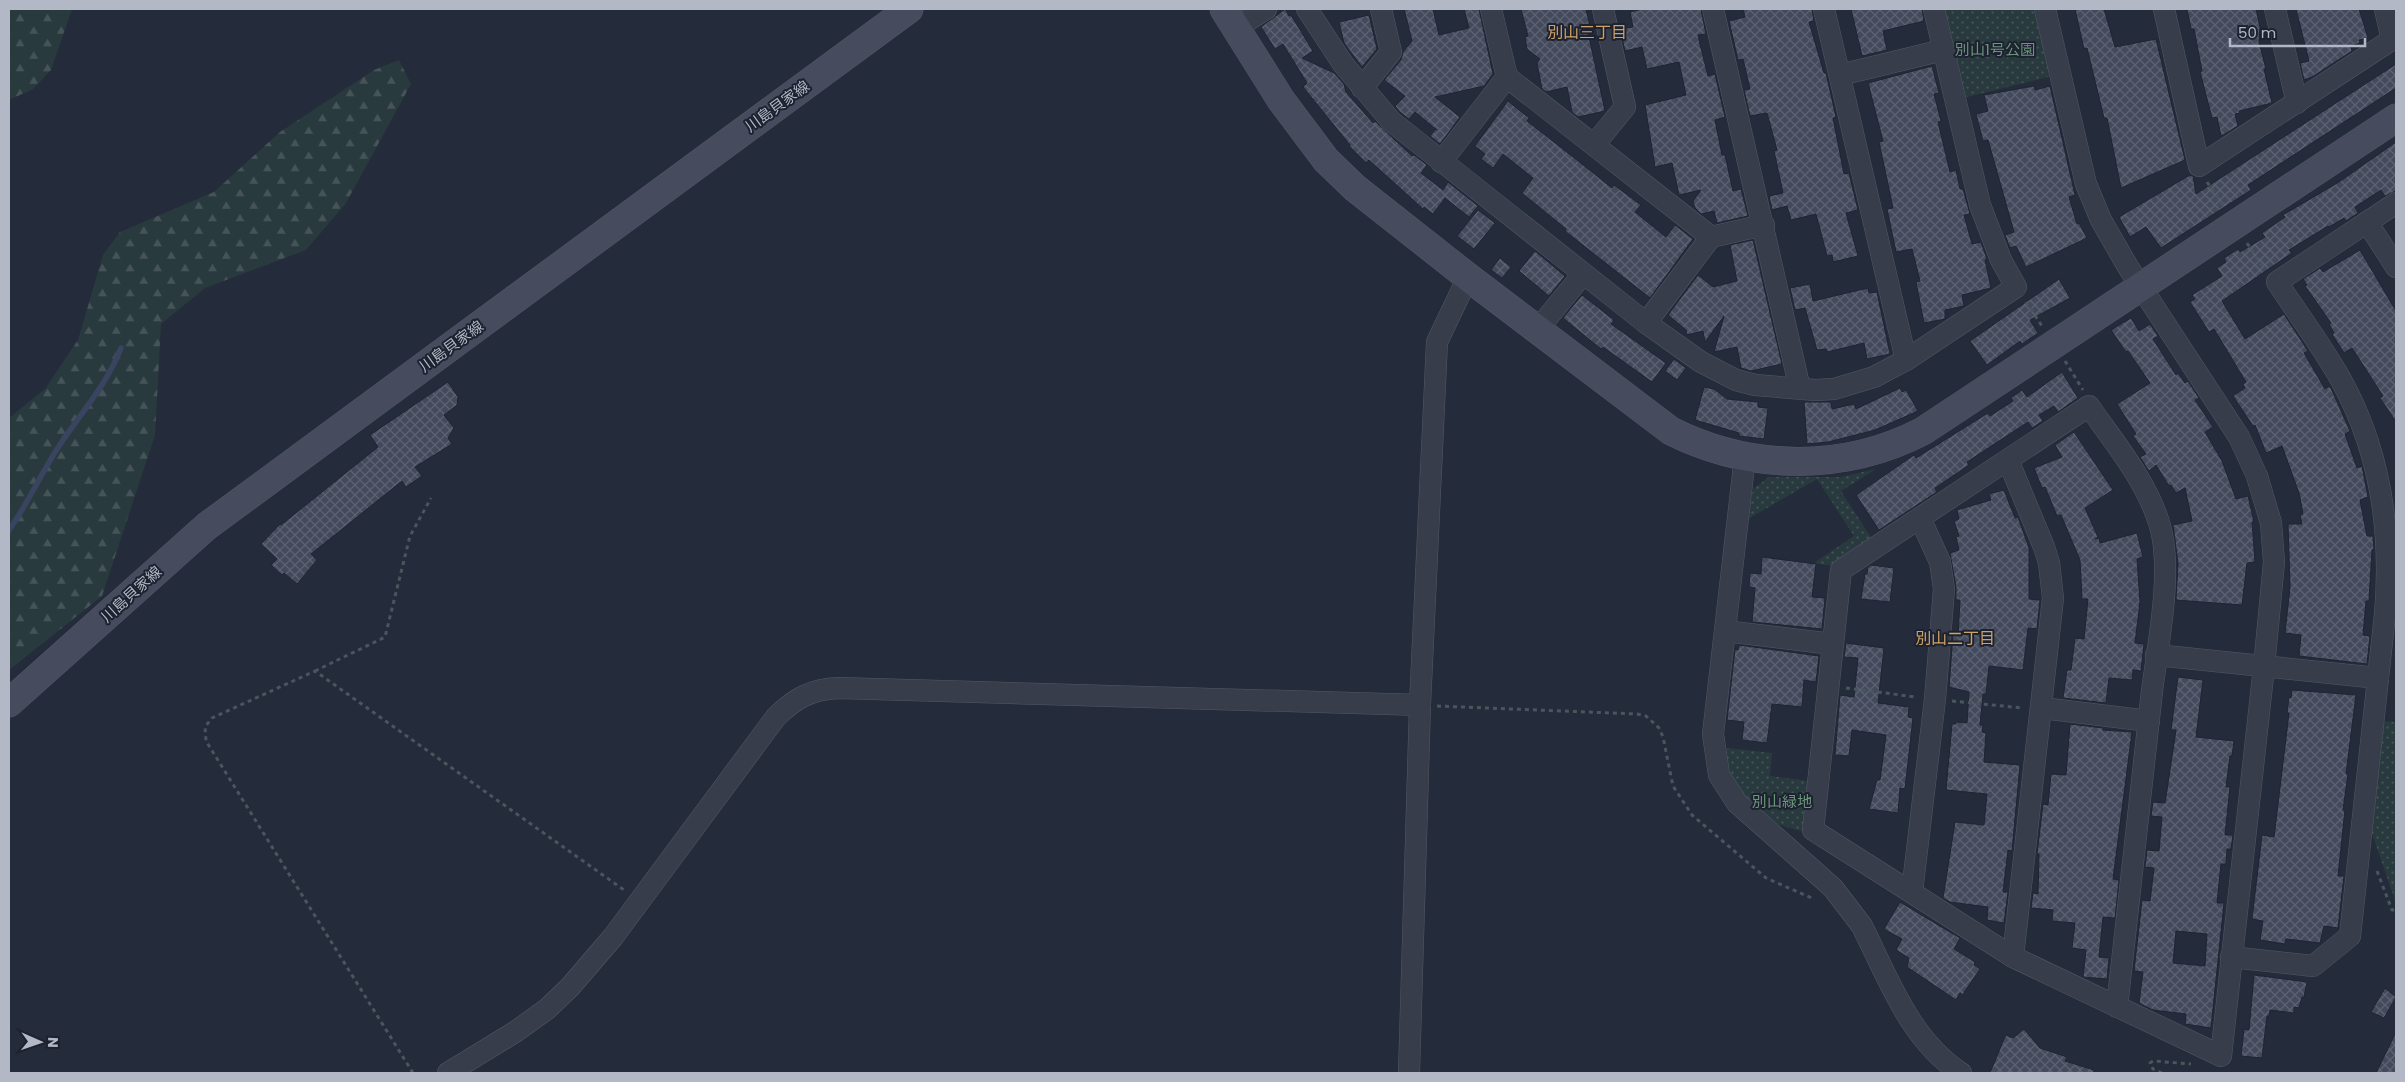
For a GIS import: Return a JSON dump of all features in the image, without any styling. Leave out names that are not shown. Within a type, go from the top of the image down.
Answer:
[{"type":"street","name":"川島貝家線","points":[[9,703],[207,526],[909,9]]},
{"type":"street","points":[[1266,9],[1230,18],[1282,100],[1326,160],[1355,188],[1468,277],[1671,431],[1706,447],[1765,460],[1829,461],[1874,452],[1929,428],[2140,286],[2396,118]]},
{"type":"street","points":[[1306,9],[1362,88],[1391,121],[1646,323],[1702,362],[1736,380],[1755,385],[1800,389],[1834,389],[1874,377],[1906,360],[2016,287],[2000,260],[1980,204],[1934,9]]},
{"type":"street","points":[[1362,88],[1391,52],[1381,9]]},
{"type":"street","points":[[1491,9],[1507,77],[1712,237]]},
{"type":"street","points":[[1594,145],[1626,107],[1603,9]]},
{"type":"street","points":[[1712,9],[1764,225],[1800,389]]},
{"type":"street","points":[[1824,9],[1906,360]]},
{"type":"street","points":[[2045,9],[2086,184],[2100,220],[2140,286],[2239,437],[2260,483],[2271,524],[2274,552],[2264,667],[2221,1056],[2117,1007],[2013,957],[1813,830],[1841,570],[2008,460],[2087,398],[2150,500],[2160,528],[2164,549],[2164,581],[2117,1007]]},
{"type":"street","points":[[2164,9],[2199,166],[2394,38],[2385,9]]},
{"type":"street","points":[[2275,9],[2297,103]]},
{"type":"street","points":[[1840,75],[1943,50]]},
{"type":"street","points":[[1441,162],[1507,77]]},
{"type":"street","points":[[2231,957],[2313,966],[2350,936],[2378,678],[2391,614],[2388,562],[2390,502],[2348,395],[2330,363],[2272,278],[2396,203]]},
{"type":"street","points":[[2367,222],[2396,266]]},
{"type":"street","points":[[1646,323],[1712,237],[1764,225]]},
{"type":"street","points":[[1538,329],[1583,274]]},
{"type":"street","points":[[1409,1073],[1420,706],[1437,342],[1468,277]]},
{"type":"street","points":[[1745,457],[1713,734],[1719,775],[1737,803],[1833,888],[1852,910],[1911,1023],[1948,1065],[1961,1073]]},
{"type":"street","points":[[2008,460],[2049,563],[2053,598],[2013,957]]},
{"type":"street","points":[[1912,892],[1935,699],[1944,589],[1940,562],[1920,518]]},
{"type":"street","points":[[1726,631],[1832,644]]},
{"type":"street","points":[[2156,656],[2378,678]]},
{"type":"street","points":[[448,1073],[515,1032],[553,1003],[570,987],[613,937],[638,900],[776,717],[799,697],[810,692],[839,688],[1420,706]]},
{"type":"street","points":[[2042,709],[2149,721]]},
{"type":"path","points":[[2199,166],[2201,174],[2224,206]]},
{"type":"path","points":[[2242,236],[2272,278]]},
{"type":"path","points":[[2016,287],[2044,328]]},
{"type":"path","points":[[2062,356],[2087,398]]},
{"type":"path","points":[[413,1073],[206,741],[205,727],[212,718],[385,637],[410,536],[431,498]]},
{"type":"path","points":[[315,671],[638,900]]},
{"type":"path","points":[[1828,686],[2042,709]]},
{"type":"path","points":[[1420,706],[1637,714],[1646,716],[1653,721],[1663,737],[1673,786],[1692,815],[1766,878],[1820,902]]},
{"type":"path","points":[[2162,1073],[2153,1069],[2150,1063],[2153,1061],[2195,1064]]},
{"type":"green space","points":[[9,9],[72,9],[51,70],[33,89],[9,100]]},
{"type":"green space","name":"別山1号公園","points":[[1942,9],[2036,9],[2052,76],[1963,98]]},
{"type":"green space","points":[[399,60],[411,84],[346,203],[306,250],[205,288],[161,324],[155,435],[102,596],[9,670],[9,418],[45,389],[78,340],[103,255],[120,232],[214,192],[280,132],[374,70]]},
{"type":"green space","points":[[1876,469],[1841,491],[1872,539],[1832,566],[1814,563],[1854,536],[1817,479],[1748,519],[1753,489],[1769,477],[1840,477]]},
{"type":"green space","points":[[2383,721],[2396,722],[2396,903],[2371,831]]},
{"type":"green space","name":"別山緑地","points":[[1727,748],[1772,753],[1770,776],[1809,781],[1804,832],[1767,821],[1740,795],[1725,768]]},
{"type":"building","points":[[1285,9],[1289,16],[1291,15],[1313,51],[1302,58],[1334,73],[1344,84],[1346,92],[1373,123],[1375,121],[1412,156],[1414,155],[1427,165],[1421,173],[1443,190],[1448,182],[1478,206],[1469,217],[1445,198],[1433,214],[1424,207],[1423,209],[1369,160],[1366,163],[1349,146],[1303,87],[1307,83],[1283,44],[1275,49],[1261,27]]},
{"type":"building","points":[[1404,9],[1433,9],[1439,35],[1469,28],[1464,9],[1479,9],[1493,74],[1484,86],[1435,97],[1460,117],[1440,144],[1430,136],[1436,129],[1415,112],[1409,119],[1400,112],[1395,106],[1405,96],[1384,80],[1401,60],[1403,52],[1412,41]]},
{"type":"building","points":[[1521,9],[1586,9],[1591,31],[1588,32],[1605,111],[1578,117],[1572,112],[1567,87],[1546,92],[1542,89],[1537,63],[1540,59],[1527,49],[1525,37],[1528,36]]},
{"type":"building","points":[[1643,9],[1701,9],[1706,34],[1698,35],[1700,44],[1708,76],[1715,74],[1725,117],[1715,120],[1722,155],[1725,155],[1733,191],[1741,189],[1748,216],[1717,223],[1714,211],[1701,214],[1695,208],[1693,201],[1701,190],[1679,195],[1672,163],[1655,167],[1645,105],[1686,95],[1679,62],[1647,69],[1642,47],[1625,51],[1620,29],[1633,27],[1630,12]]},
{"type":"building","points":[[1743,9],[1812,9],[1814,21],[1809,22],[1824,73],[1826,73],[1836,117],[1833,118],[1844,174],[1849,173],[1858,210],[1846,213],[1858,256],[1833,262],[1832,255],[1827,256],[1816,214],[1791,220],[1787,206],[1772,210],[1769,196],[1783,193],[1774,151],[1777,150],[1767,113],[1750,116],[1744,90],[1750,89],[1743,59],[1738,60],[1729,21],[1745,17]]},
{"type":"building","points":[[1851,9],[1922,9],[1924,21],[1883,31],[1887,50],[1862,56]]},
{"type":"building","points":[[2075,9],[2104,9],[2115,47],[2156,39],[2185,160],[2121,188],[2107,118],[2104,118],[2087,48],[2084,49]]},
{"type":"building","points":[[2187,9],[2256,9],[2260,27],[2259,42],[2272,103],[2239,111],[2240,113],[2235,114],[2238,126],[2221,136],[2217,117],[2212,118],[2200,72],[2202,71],[2194,29],[2191,29]]},
{"type":"building","points":[[2296,9],[2359,9],[2368,38],[2359,40],[2360,43],[2351,46],[2352,51],[2312,77],[2304,80],[2300,63],[2309,61]]},
{"type":"building","points":[[1369,15],[1377,49],[1362,67],[1344,43],[1339,22]]},
{"type":"building","points":[[2396,64],[2396,88],[2248,185],[2251,190],[2161,248],[2146,227],[2130,237],[2119,217],[2190,175],[2193,176],[2196,194]]},
{"type":"building","points":[[1932,66],[1939,93],[1934,94],[1941,121],[1938,122],[1950,172],[1956,170],[1960,189],[1963,189],[1970,214],[1964,215],[1972,244],[1981,242],[1987,259],[1985,260],[1991,288],[1962,295],[1964,306],[1945,310],[1945,319],[1924,323],[1916,282],[1920,281],[1912,249],[1896,252],[1887,209],[1893,208],[1879,142],[1883,141],[1868,83]]},
{"type":"building","points":[[2034,86],[2035,90],[2050,86],[2075,195],[2069,197],[2077,224],[2079,223],[2087,238],[2026,267],[2016,246],[2010,248],[2005,235],[2014,232],[1988,140],[1983,141],[1976,114],[1988,111],[1984,95]]},
{"type":"building","points":[[1508,101],[1529,118],[1527,121],[1612,188],[1614,185],[1641,205],[1635,212],[1666,237],[1675,225],[1693,239],[1650,298],[1565,231],[1566,229],[1522,193],[1533,178],[1503,154],[1493,168],[1481,159],[1485,154],[1475,146]]},
{"type":"building","points":[[2396,142],[2396,191],[2385,196],[2381,190],[2355,207],[2358,213],[2346,221],[2344,218],[2328,226],[2289,250],[2292,253],[2222,301],[2245,339],[2284,314],[2308,351],[2304,353],[2325,389],[2330,386],[2350,431],[2345,434],[2357,468],[2362,466],[2368,497],[2360,500],[2367,536],[2373,536],[2374,550],[2372,550],[2369,601],[2366,601],[2363,635],[2370,636],[2367,664],[2299,656],[2301,635],[2285,633],[2290,587],[2288,524],[2302,524],[2300,515],[2303,514],[2299,493],[2282,446],[2266,453],[2255,425],[2253,426],[2233,396],[2245,388],[2243,384],[2246,382],[2214,329],[2209,332],[2190,302],[2195,299],[2192,295],[2222,276],[2217,268],[2226,262],[2224,258],[2238,249],[2240,252],[2265,237],[2262,233],[2285,217],[2283,215],[2339,182]]},
{"type":"building","points":[[1478,210],[1495,223],[1474,249],[1457,236]]},
{"type":"building","points":[[1753,240],[1782,364],[1751,371],[1741,368],[1737,347],[1714,352],[1724,316],[1705,342],[1703,331],[1687,335],[1686,330],[1668,315],[1698,275],[1713,287],[1737,281],[1730,245]]},
{"type":"building","points":[[2360,250],[2396,311],[2396,422],[2380,398],[2383,396],[2352,348],[2344,353],[2332,334],[2334,333],[2329,324],[2331,323],[2305,286],[2307,285],[2303,279],[2320,268],[2323,272]]},
{"type":"building","points":[[1535,251],[1565,276],[1549,296],[1519,271]]},
{"type":"building","points":[[1500,258],[1511,267],[1502,278],[1491,270]]},
{"type":"building","points":[[2059,279],[2070,298],[2030,320],[2038,333],[2022,344],[2020,341],[1987,365],[1970,341]]},
{"type":"building","points":[[1810,284],[1813,301],[1868,288],[1869,293],[1877,292],[1890,354],[1867,359],[1864,343],[1827,352],[1826,349],[1817,350],[1805,308],[1795,310],[1790,288]]},
{"type":"building","points":[[1582,295],[1614,320],[1611,324],[1666,363],[1652,382],[1603,347],[1601,349],[1563,318]]},
{"type":"building","points":[[2131,318],[2139,331],[2150,324],[2158,336],[2153,339],[2176,375],[2178,373],[2185,383],[2188,381],[2199,398],[2195,400],[2213,427],[2205,432],[2222,461],[2236,499],[2248,496],[2254,522],[2252,522],[2255,562],[2247,563],[2242,605],[2176,600],[2178,563],[2173,525],[2192,521],[2185,488],[2176,493],[2171,485],[2169,486],[2156,465],[2149,471],[2140,457],[2146,454],[2133,436],[2136,434],[2117,404],[2150,383],[2111,330]]},
{"type":"building","points":[[1674,359],[1686,368],[1677,380],[1665,371]]},
{"type":"building","points":[[2062,372],[2078,398],[2058,412],[2054,406],[2039,415],[2043,421],[2032,428],[2028,422],[1967,462],[1969,465],[1935,488],[1937,492],[1879,530],[1856,495],[1914,455],[1916,458],[1988,413],[1990,416],[2013,401],[2011,398],[2022,390],[2027,397]]},
{"type":"building","points":[[448,382],[458,397],[457,405],[444,415],[454,428],[448,438],[452,444],[415,467],[422,476],[406,487],[402,481],[311,554],[317,560],[297,584],[284,573],[282,575],[271,565],[277,559],[261,544],[280,524],[378,447],[370,435]]},
{"type":"building","points":[[1704,387],[1714,389],[1727,399],[1758,402],[1758,407],[1768,408],[1764,439],[1739,436],[1739,433],[1695,420]]},
{"type":"building","points":[[1900,388],[1902,392],[1906,390],[1918,411],[1875,430],[1828,442],[1807,444],[1804,402],[1831,402],[1832,409],[1854,404],[1856,409]]},
{"type":"building","points":[[2074,432],[2113,490],[2085,508],[2098,537],[2095,539],[2099,538],[2100,543],[2137,533],[2143,557],[2137,559],[2140,602],[2135,643],[2144,644],[2141,671],[2133,670],[2132,680],[2109,678],[2106,703],[2063,698],[2067,670],[2071,670],[2075,638],[2084,639],[2088,599],[2082,599],[2080,560],[2061,515],[2057,516],[2045,487],[2042,488],[2034,468],[2062,457],[2055,445]]},
{"type":"building","points":[[2004,490],[2015,518],[2018,517],[2029,548],[2029,599],[2040,600],[2037,629],[2028,628],[2023,670],[1989,666],[1986,694],[1983,694],[1980,725],[1983,725],[1982,732],[1986,733],[1984,762],[2020,765],[2012,851],[2008,850],[2003,892],[2008,892],[2004,923],[1987,920],[1988,907],[1950,902],[1943,898],[1955,822],[1984,825],[1987,794],[1946,790],[1952,724],[1956,724],[1956,722],[1967,723],[1969,692],[1949,687],[1953,635],[1958,636],[1960,600],[1956,600],[1956,587],[1950,553],[1959,550],[1956,537],[1959,536],[1954,521],[1959,519],[1957,510],[1991,500],[1989,494]]},
{"type":"building","points":[[1762,557],[1816,564],[1812,597],[1825,598],[1822,629],[1752,622],[1755,588],[1749,587],[1750,573],[1761,574]]},
{"type":"building","points":[[1871,565],[1894,568],[1890,602],[1861,599],[1865,574],[1867,574],[1868,567]]},
{"type":"building","points":[[1846,643],[1884,648],[1878,703],[1909,707],[1908,717],[1913,718],[1905,789],[1900,788],[1898,813],[1869,809],[1877,780],[1880,780],[1886,735],[1852,730],[1849,756],[1835,755],[1840,695],[1854,697],[1858,658],[1844,657]]},
{"type":"building","points":[[1739,645],[1819,656],[1816,682],[1804,680],[1802,707],[1772,704],[1767,743],[1742,740],[1744,722],[1727,720],[1735,649],[1738,650]]},
{"type":"building","points":[[2178,677],[2203,680],[2196,737],[2234,741],[2226,787],[2230,787],[2225,835],[2233,835],[2231,849],[2227,849],[2226,864],[2221,864],[2217,903],[2224,903],[2211,1028],[2185,1024],[2186,1014],[2153,1010],[2139,1003],[2143,972],[2134,971],[2142,900],[2150,901],[2154,868],[2145,867],[2147,850],[2159,851],[2162,817],[2151,816],[2153,802],[2165,803],[2176,730],[2171,730]],"holes":[[[2176,931],[2207,934],[2205,966],[2173,963]]]},
{"type":"building","points":[[2292,690],[2356,695],[2343,810],[2345,810],[2338,876],[2344,876],[2338,928],[2324,926],[2320,943],[2286,939],[2285,944],[2260,940],[2263,921],[2252,919],[2262,835],[2274,837],[2289,713],[2287,713]]},
{"type":"building","points":[[2070,724],[2103,728],[2103,730],[2132,732],[2113,879],[2119,880],[2115,918],[2103,917],[2099,957],[2109,958],[2107,979],[2083,977],[2086,950],[2072,948],[2075,923],[2052,921],[2053,910],[2031,908],[2033,893],[2038,894],[2039,854],[2037,854],[2043,804],[2048,805],[2051,774],[2066,775]]},
{"type":"building","points":[[1900,902],[1960,938],[1954,949],[1975,962],[1974,965],[1980,969],[1963,995],[1960,993],[1956,1000],[1907,967],[1909,958],[1896,950],[1902,939],[1884,929]]},
{"type":"building","points":[[2254,975],[2307,982],[2304,997],[2302,997],[2299,1008],[2294,1007],[2294,1013],[2270,1010],[2269,1016],[2267,1016],[2262,1058],[2241,1056],[2244,1029],[2249,1030]]},
{"type":"building","points":[[2385,988],[2396,997],[2384,1018],[2371,1012]]},
{"type":"building","points":[[2024,1029],[2040,1048],[2067,1057],[2065,1061],[2094,1070],[2094,1073],[1990,1073],[2006,1035],[2013,1038]]},
{"type":"building","points":[[2396,1032],[2396,1073],[2376,1073]]},
{"type":"waterway","points":[[9,530],[61,443],[109,374],[121,348]]},
{"type":"district","name":"別山三丁目","points":[[1587,32]]},
{"type":"district","name":"別山二丁目","points":[[1955,638]]}]
